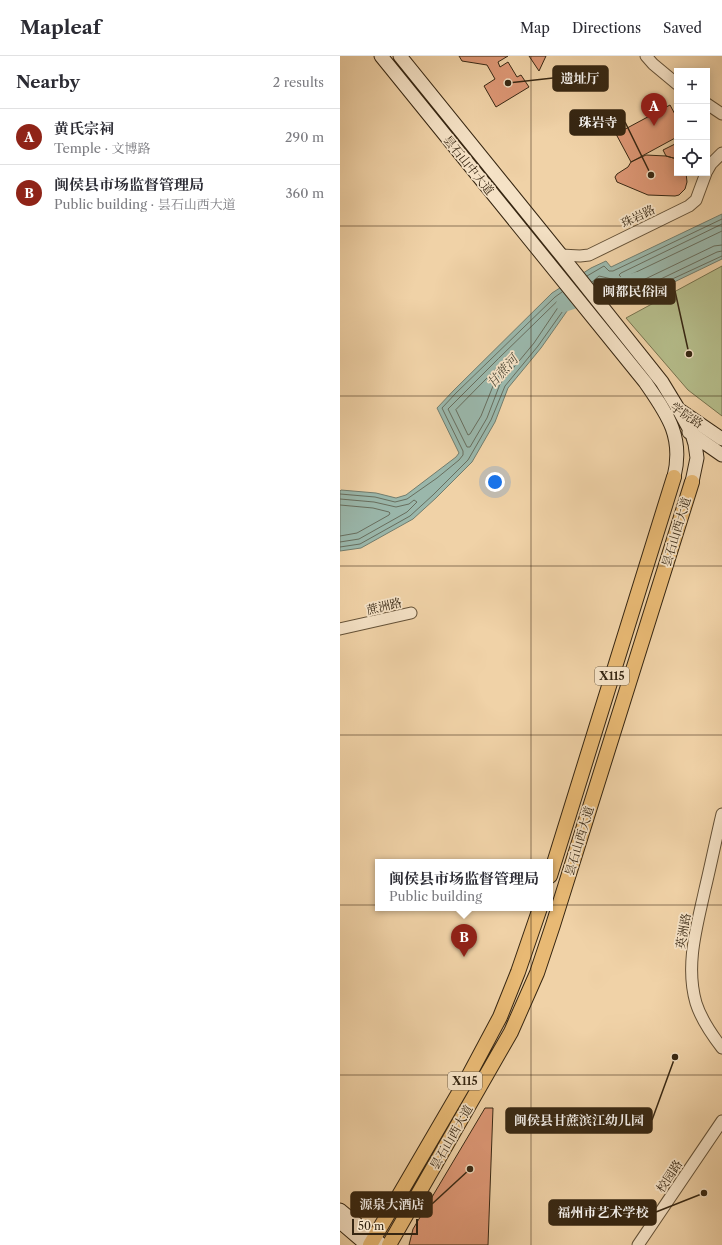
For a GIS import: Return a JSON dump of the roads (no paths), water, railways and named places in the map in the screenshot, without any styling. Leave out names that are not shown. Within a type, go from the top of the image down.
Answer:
[{"type":"main road","name":"昙石山中大道","points":[[382,56],[652,392]]},
{"type":"main road","name":"昙石山中大道","points":[[400,56],[563,257]]},
{"type":"main road","name":"X115","points":[[563,257],[662,382],[679,410],[692,434],[695,444],[696,458],[692,482]]},
{"type":"main road","name":"X115","points":[[652,392],[667,418],[677,444],[677,458],[674,477]]},
{"type":"main road","name":"学院路","points":[[652,392],[722,439]]},
{"type":"main road","points":[[667,418],[722,455]]},
{"type":"main road","name":"昙石山西大道","points":[[553,866],[674,477]]},
{"type":"main road","name":"昙石山西大道","points":[[389,1245],[500,1052],[521,1012],[537,972],[692,482]]},
{"type":"main road","name":"昙石山西大道","points":[[373,1243],[500,1017],[518,972],[539,911]]},
{"type":"main road","points":[[340,1210],[373,1243]]},
{"type":"main road","points":[[340,1222],[373,1243]]},
{"type":"street","points":[[646,56],[653,64],[674,82]]},
{"type":"street","points":[[710,106],[722,114]]},
{"type":"street","name":"珠岩路","points":[[710,166],[722,153]]},
{"type":"street","name":"珠岩路","points":[[563,257],[589,255],[689,206],[696,200],[705,176]]},
{"type":"street","name":"蔗洲路","points":[[340,629],[411,613]]},
{"type":"street","name":"英洲路","points":[[722,814],[696,926],[692,976],[695,998],[699,1011],[722,1048]]},
{"type":"street","name":"校园路","points":[[638,1245],[722,1121]]},
{"type":"water","points":[[722,214],[722,259],[643,297],[623,293],[615,283],[600,280],[572,304],[541,348],[508,388],[495,422],[472,462],[413,519],[361,548],[340,551],[340,491],[376,493],[396,498],[406,495],[456,457],[459,453],[437,408],[552,293],[591,268],[606,261],[611,267]]},
{"type":"waterway","name":"甘蔗河","points":[[564,304],[637,280]]},
{"type":"place","name":"遗址厅","points":[[508,83]]},
{"type":"place","name":"黄氏宗祠","points":[[654,126]]},
{"type":"place","name":"珠岩寺","points":[[651,175]]},
{"type":"place","name":"闽都民俗园","points":[[689,354]]},
{"type":"place","name":"闽侯县市场监督管理局","points":[[464,957]]},
{"type":"place","name":"闽侯县甘蔗滨江幼儿园","points":[[675,1057]]},
{"type":"place","name":"源泉大酒店","points":[[470,1169]]},
{"type":"place","name":"福州市艺术学校","points":[[704,1193]]}]
